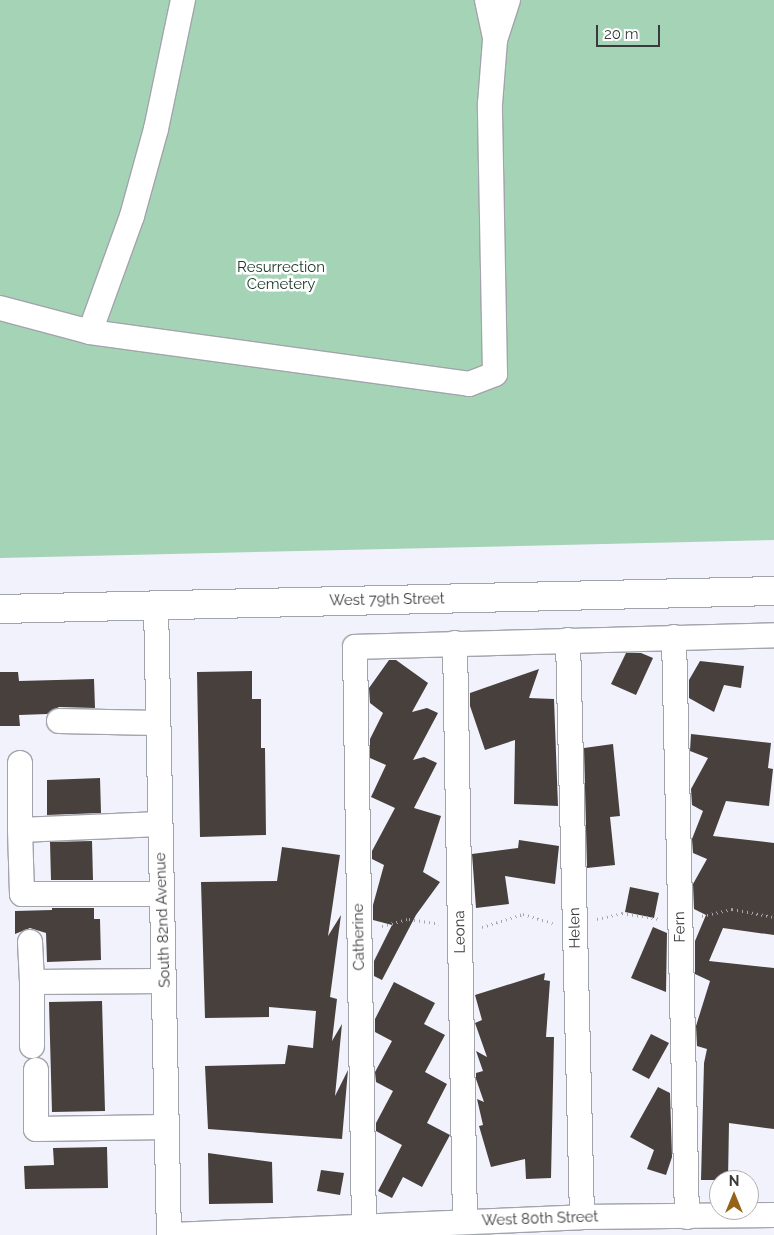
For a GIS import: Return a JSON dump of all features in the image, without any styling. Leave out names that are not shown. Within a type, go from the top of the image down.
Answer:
[{"type":"main road","name":"West 79th Street","points":[[0,608],[774,591]]},
{"type":"street","points":[[90,332],[132,216],[156,129],[184,0]]},
{"type":"street","points":[[487,0],[495,40]]},
{"type":"street","points":[[0,308],[90,332],[469,384],[495,374],[490,104],[495,40],[508,0]]},
{"type":"street","name":"South 82nd Avenue","points":[[156,605],[169,1235]]},
{"type":"street","points":[[455,643],[774,635]]},
{"type":"street","name":"Fern","points":[[674,638],[678,1223]]},
{"type":"street","name":"Helen","points":[[568,640],[582,1217]]},
{"type":"street","name":"Catherine","points":[[364,1227],[355,647],[455,643]]},
{"type":"street","name":"Leona","points":[[455,643],[465,1222]]},
{"type":"street","points":[[59,721],[157,723]]},
{"type":"street","points":[[20,763],[22,894],[162,894]]},
{"type":"street","points":[[20,830],[160,824]]},
{"type":"street","points":[[30,942],[32,1046]]},
{"type":"street","points":[[32,982],[164,981]]},
{"type":"street","points":[[36,1070],[36,1129],[167,1127]]},
{"type":"street","name":"West 80th Street","points":[[173,1235],[277,1233],[582,1217],[735,1226],[774,1215]]},
{"type":"green space","name":"Resurrection Cemetery","points":[[0,0],[774,0],[774,540],[0,558]]},
{"type":"building","points":[[626,653],[641,653],[653,658],[636,695],[611,684]]},
{"type":"building","points":[[389,660],[396,660],[428,683],[412,712],[427,708],[438,713],[413,760],[424,757],[437,763],[414,808],[441,816],[423,872],[440,882],[416,915],[382,980],[374,976],[374,961],[392,925],[373,920],[373,905],[384,865],[372,859],[372,851],[395,808],[371,797],[386,765],[370,758],[370,739],[383,713],[370,703],[369,688]]},
{"type":"building","points":[[700,661],[744,666],[741,688],[724,685],[714,712],[689,698],[689,680]]},
{"type":"building","points":[[539,669],[529,698],[554,699],[558,806],[514,804],[515,740],[485,750],[470,706],[470,693]]},
{"type":"building","points":[[252,671],[252,699],[261,699],[261,748],[265,748],[266,835],[200,837],[197,672]]},
{"type":"building","points":[[0,672],[18,672],[19,681],[94,679],[95,708],[59,707],[47,714],[19,715],[20,726],[0,726]]},
{"type":"building","points":[[691,734],[771,743],[768,768],[773,769],[769,806],[726,801],[713,836],[774,843],[774,935],[723,928],[709,961],[774,968],[774,1129],[729,1123],[728,1170],[709,1170],[709,1180],[701,1180],[704,1063],[707,1049],[697,1046],[696,1026],[710,981],[695,974],[695,941],[706,915],[694,909],[693,884],[707,859],[693,853],[692,839],[703,811],[692,805],[691,789],[708,758],[690,751]]},
{"type":"building","points":[[613,744],[620,816],[610,817],[615,865],[587,868],[584,748]]},
{"type":"building","points":[[100,778],[101,813],[47,815],[47,780]]},
{"type":"building","points":[[519,840],[559,846],[555,884],[505,876],[509,904],[476,908],[472,854],[518,848]]},
{"type":"building","points":[[92,841],[93,880],[51,880],[50,842]]},
{"type":"building","points":[[282,847],[340,855],[328,936],[341,915],[330,997],[337,999],[332,1041],[342,1024],[335,1096],[348,1070],[342,1139],[208,1129],[205,1066],[285,1064],[288,1045],[313,1048],[316,1011],[269,1007],[269,1017],[205,1018],[201,882],[277,881]]},
{"type":"building","points":[[630,887],[659,893],[654,918],[625,912]]},
{"type":"building","points":[[52,908],[94,908],[94,919],[100,919],[101,960],[47,962],[46,933],[30,928],[15,934],[15,911],[52,910]]},
{"type":"building","points":[[653,927],[667,933],[666,992],[631,978]]},
{"type":"building","points":[[545,973],[544,980],[550,981],[546,1037],[554,1037],[551,1178],[526,1179],[525,1159],[491,1167],[479,1126],[483,1125],[477,1099],[484,1102],[476,1079],[476,1073],[483,1071],[476,1051],[487,1057],[475,1023],[482,1020],[475,995]]},
{"type":"building","points":[[394,982],[435,1003],[424,1024],[445,1035],[425,1072],[447,1084],[427,1123],[450,1135],[422,1187],[403,1177],[392,1198],[378,1191],[402,1145],[376,1131],[376,1123],[393,1091],[376,1082],[375,1072],[392,1041],[375,1032],[375,1019]]},
{"type":"building","points":[[102,1001],[105,1111],[52,1112],[49,1002]]},
{"type":"building","points":[[651,1034],[669,1043],[649,1079],[632,1070]]},
{"type":"building","points":[[658,1087],[670,1093],[672,1157],[666,1175],[647,1169],[654,1150],[630,1137]]},
{"type":"building","points":[[107,1147],[108,1188],[25,1189],[24,1166],[54,1165],[53,1148]]},
{"type":"building","points":[[208,1153],[272,1162],[273,1203],[209,1204]]},
{"type":"building","points":[[321,1170],[344,1173],[340,1195],[317,1191]]}]
